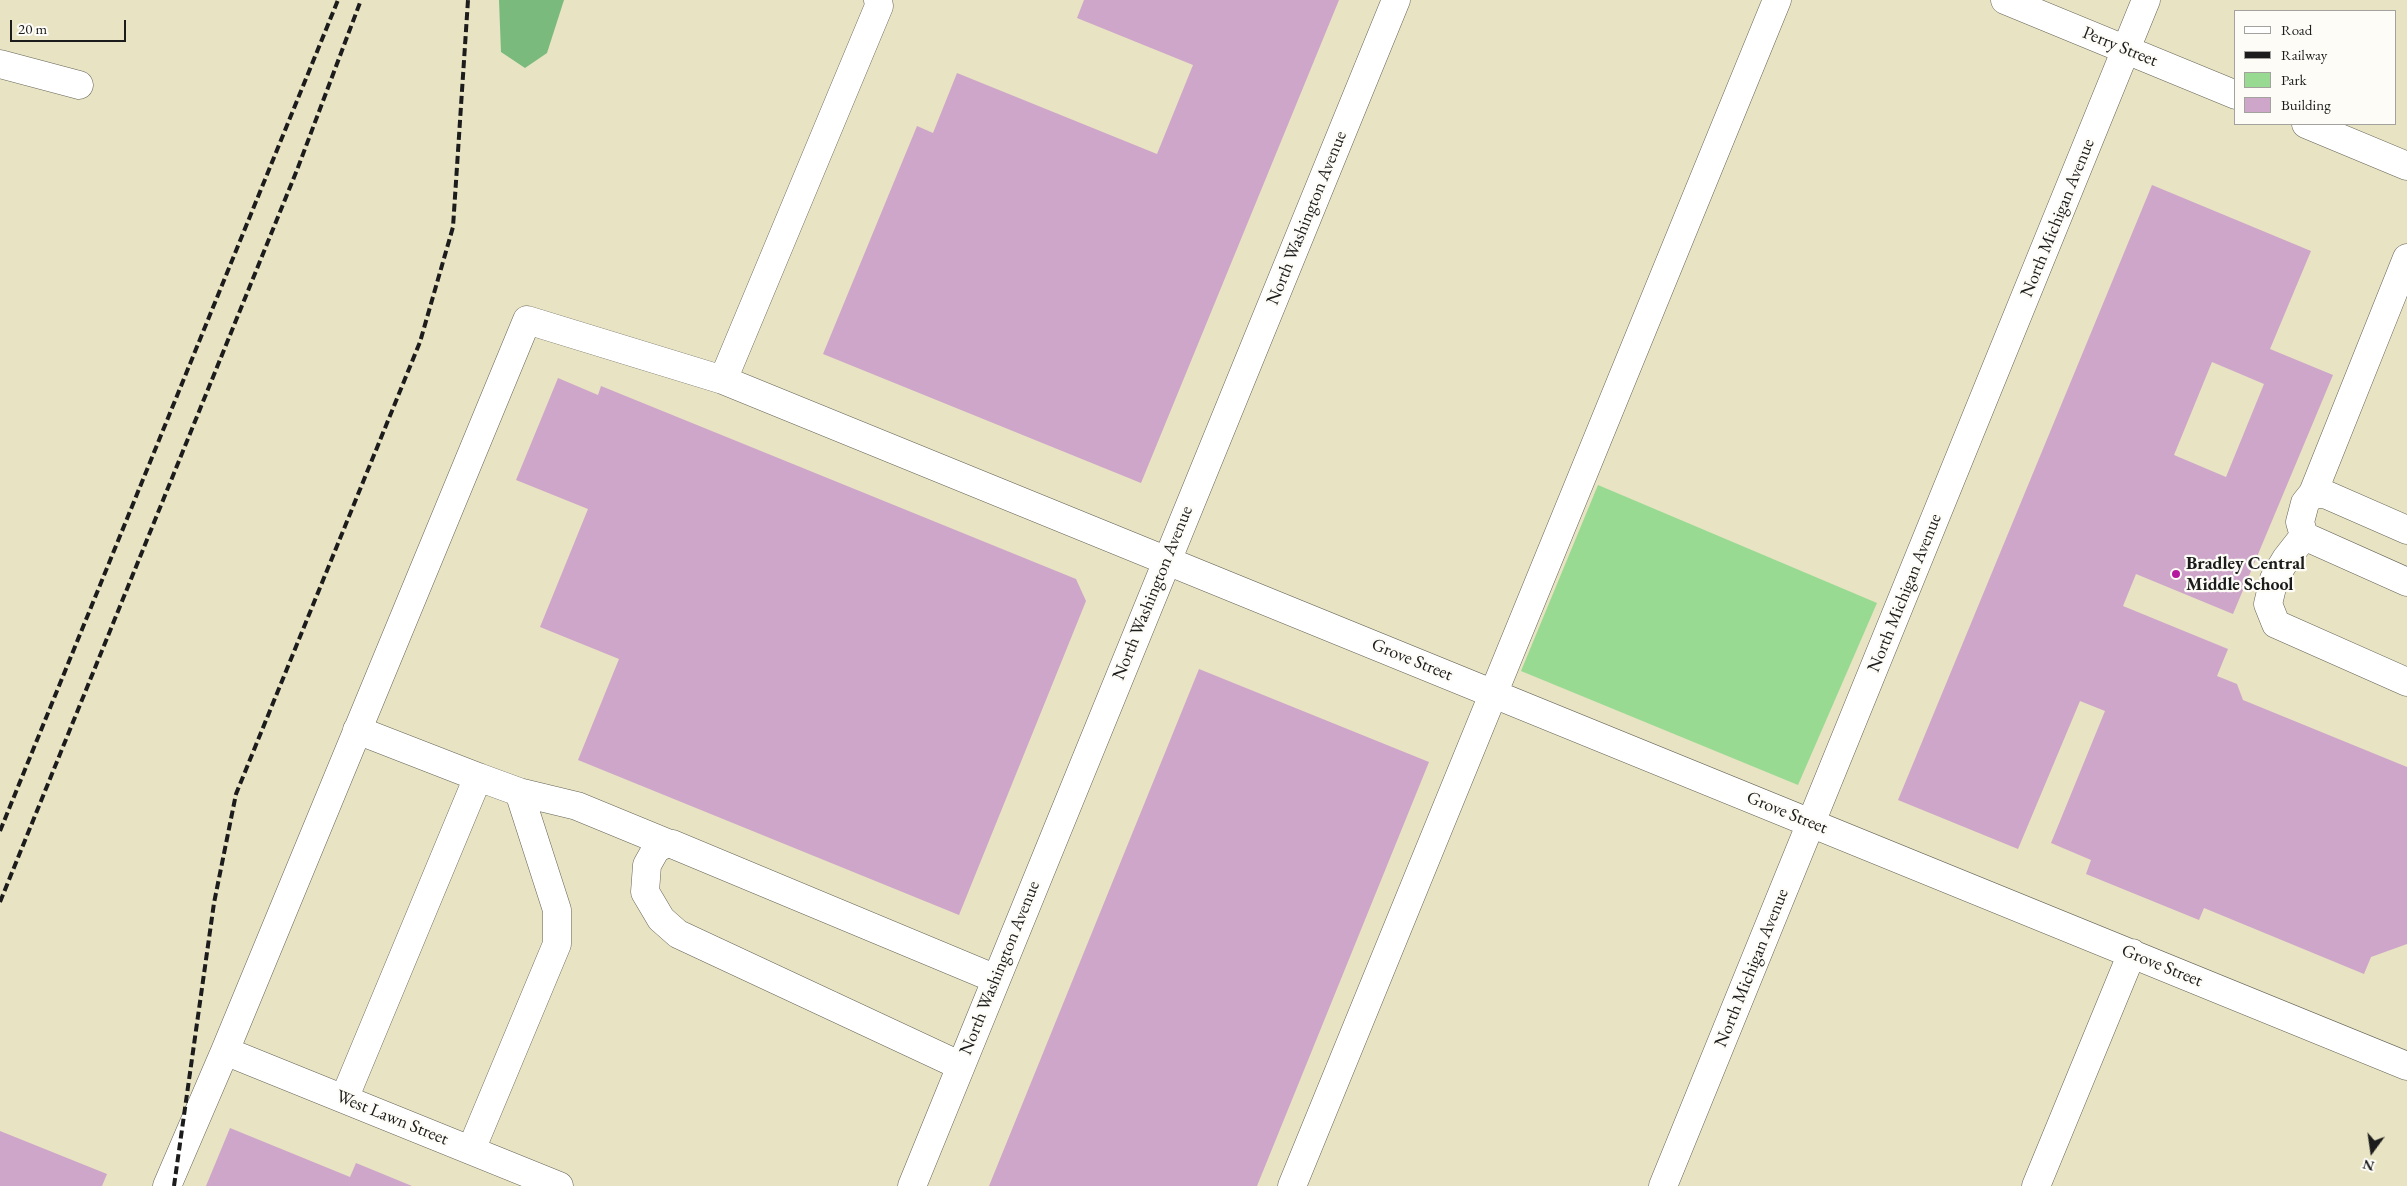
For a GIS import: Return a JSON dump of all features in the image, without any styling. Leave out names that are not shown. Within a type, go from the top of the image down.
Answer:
[{"type":"street","points":[[723,380],[879,6],[878,0]]},
{"type":"street","name":"North Washington Avenue","points":[[912,1186],[1396,0]]},
{"type":"street","points":[[1292,1186],[1777,0]]},
{"type":"street","name":"Perry Street","points":[[2005,0],[2234,94]]},
{"type":"street","name":"North Michigan Avenue","points":[[1663,1186],[2146,0]]},
{"type":"street","points":[[0,64],[79,84]]},
{"type":"street","points":[[2308,125],[2407,166]]},
{"type":"street","points":[[2407,258],[2313,493],[2304,503],[2300,522],[2304,536],[2407,582]]},
{"type":"street","name":"Grove Street","points":[[357,730],[527,320],[723,380],[2407,1066]]},
{"type":"street","points":[[2313,493],[2327,495],[2407,530]]},
{"type":"street","points":[[2304,536],[2286,559],[2274,579],[2268,604],[2276,624],[2407,682]]},
{"type":"street","points":[[167,1186],[225,1051],[357,730],[520,792],[577,806],[996,979]]},
{"type":"street","points":[[344,1099],[478,777]]},
{"type":"street","points":[[470,1150],[557,944],[557,910],[520,792]]},
{"type":"street","points":[[667,843],[656,849],[647,865],[645,892],[661,919],[678,934],[961,1066]]},
{"type":"street","points":[[2036,1186],[2132,953]]},
{"type":"street","name":"West Lawn Street","points":[[225,1051],[559,1186]]},
{"type":"green space","points":[[499,0],[564,0],[547,53],[525,68],[501,52]]},
{"type":"green space","points":[[1598,485],[1877,603],[1798,785],[1521,671]]},
{"type":"building","points":[[1084,0],[1339,0],[1141,483],[823,354],[917,126],[933,133],[957,73],[1157,154],[1193,65],[1077,18]]},
{"type":"building","points":[[2152,185],[2311,251],[2270,349],[2333,375],[2233,614],[2136,574],[2123,606],[2228,649],[2217,676],[2237,684],[2243,700],[2407,767],[2407,944],[2371,957],[2364,974],[2204,908],[2199,920],[2086,874],[2091,860],[2051,843],[2105,711],[2080,701],[2018,849],[1898,800]],"holes":[[[2212,362],[2264,384],[2226,477],[2174,455]]]},
{"type":"building","points":[[558,378],[598,395],[601,386],[1076,579],[1086,601],[959,915],[578,760],[619,659],[540,627],[588,509],[516,480]]},
{"type":"building","points":[[1199,669],[1429,762],[1257,1186],[989,1186]]},
{"type":"building","points":[[230,1128],[350,1177],[356,1163],[412,1186],[206,1186]]},
{"type":"building","points":[[0,1131],[107,1174],[102,1186],[0,1186]]},
{"type":"railway","points":[[0,831],[338,0]]},
{"type":"railway","points":[[0,902],[297,170],[361,0]]},
{"type":"railway","points":[[174,1186],[214,903],[236,794],[420,342],[453,227],[468,0]]},
{"type":"place","name":"Bradley Central Middle School","points":[[2176,574]]}]
